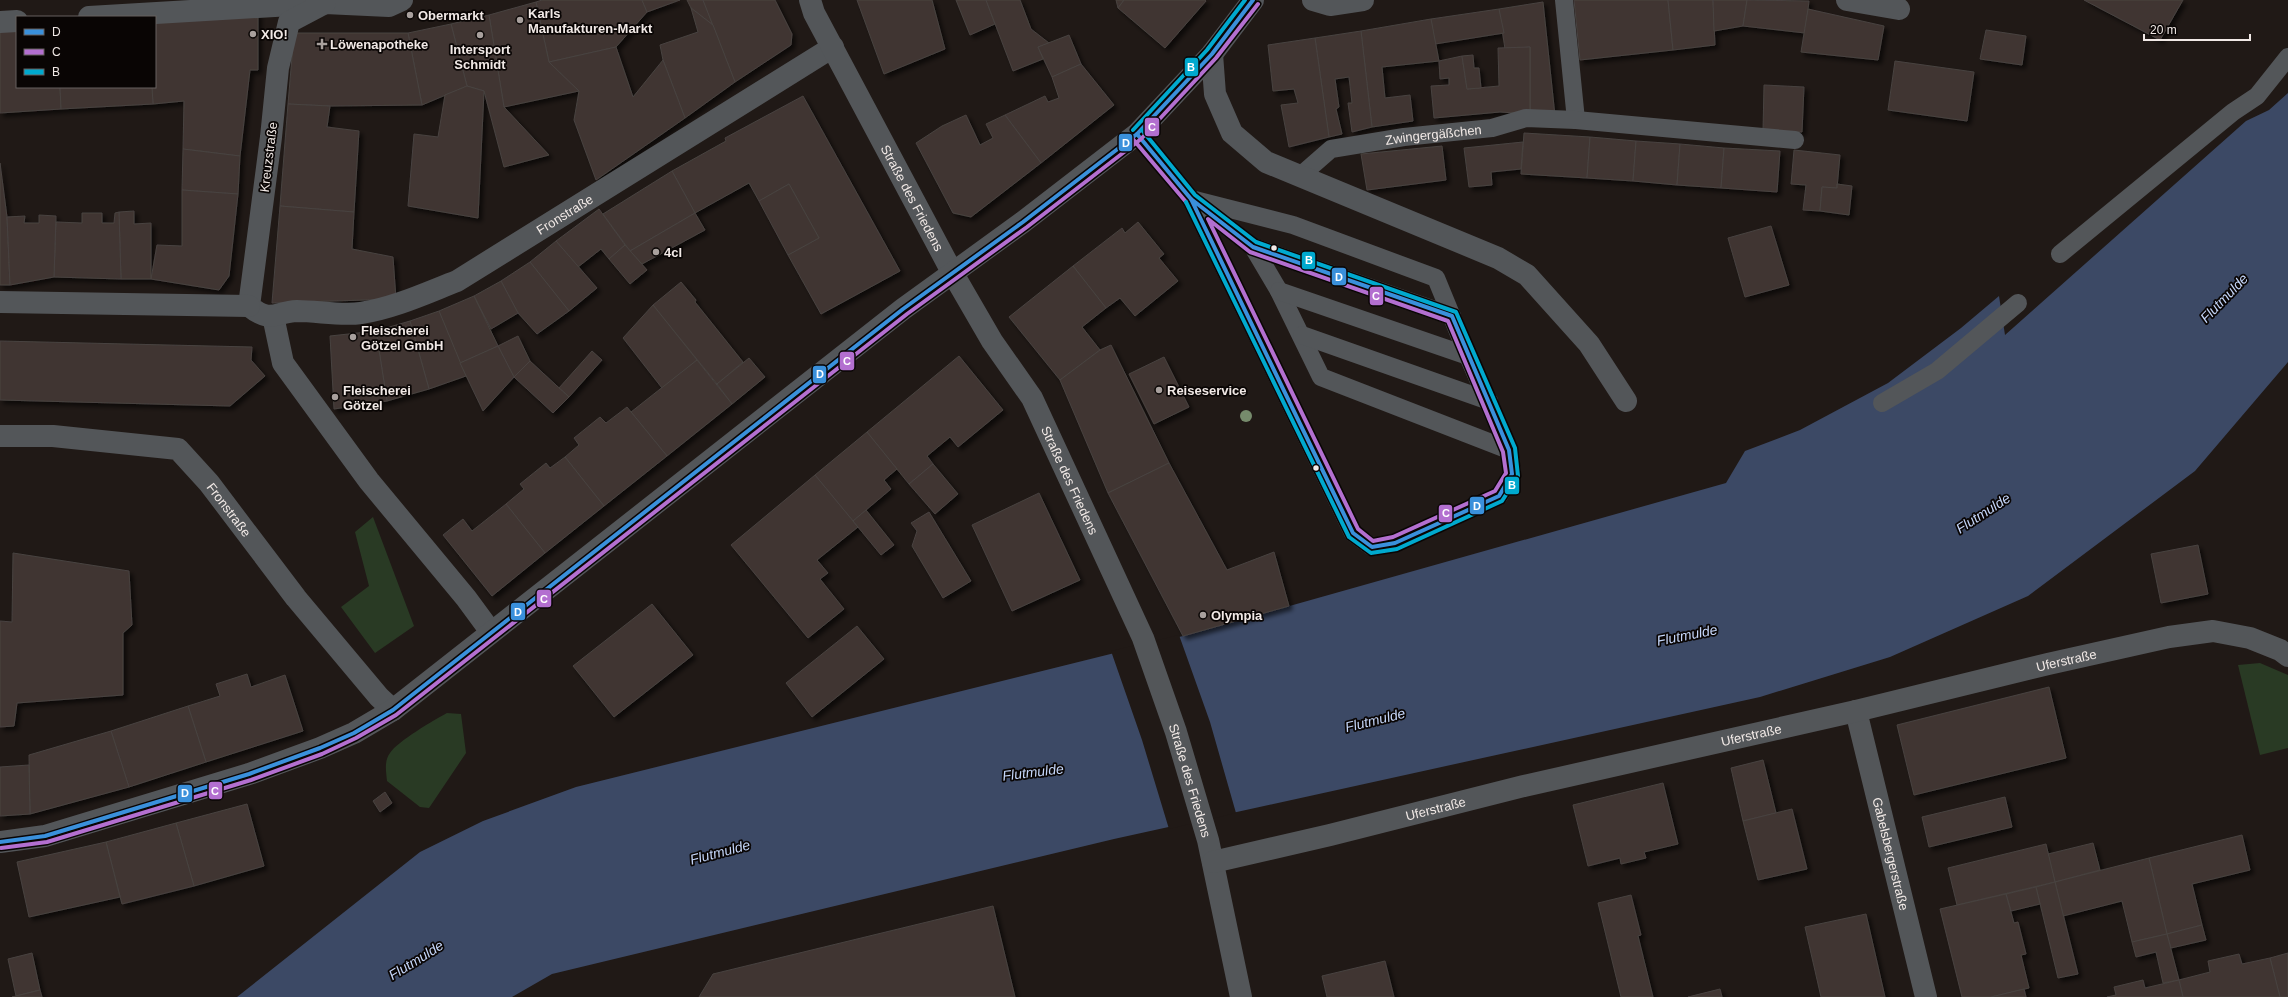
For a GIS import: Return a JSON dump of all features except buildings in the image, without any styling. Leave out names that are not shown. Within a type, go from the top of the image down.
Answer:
[{"type":"street","points":[[104,16],[325,1],[389,6],[402,0]]},
{"type":"street","name":"Straße des Friedens","points":[[810,0],[814,13],[952,272],[992,341],[1032,398],[1142,638],[1176,732],[1203,822],[1213,862],[1241,997]]},
{"type":"street","points":[[0,842],[45,836],[249,774],[354,733],[393,710],[952,272],[1074,184],[1137,134],[1212,54],[1253,0]]},
{"type":"street","points":[[1313,0],[1330,5],[1363,0]]},
{"type":"street","points":[[1847,0],[1900,9]]},
{"type":"street","name":"Kreuzstraße","points":[[250,306],[278,68],[289,22],[325,1]]},
{"type":"street","points":[[0,22],[16,21]]},
{"type":"street","name":"Fronstraße","points":[[273,316],[295,311],[361,313],[407,301],[457,281],[833,47]]},
{"type":"street","points":[[1212,54],[1215,94],[1232,133],[1266,162],[1299,177],[1498,258],[1527,276],[1589,344],[1626,401]]},
{"type":"street","points":[[0,302],[250,306],[260,316],[273,316],[283,363],[369,481],[466,598],[491,632]]},
{"type":"street","name":"Fronstraße","points":[[0,436],[53,436],[178,449],[209,483],[296,598],[379,697],[393,710]]},
{"type":"street","name":"Uferstraße","points":[[1213,862],[1330,835],[1524,786],[1856,711],[2048,664],[2169,637],[2213,631],[2250,638],[2280,650],[2288,656]]},
{"type":"street","name":"Gabelsbergerstraße","points":[[1856,711],[1926,997]]},
{"type":"lane","points":[[1564,0],[1576,120]]},
{"type":"lane","points":[[2060,254],[2234,112],[2257,96],[2288,57]]},
{"type":"lane","name":"Zwingergäßchen","points":[[1299,177],[1331,150],[1404,138],[1492,128],[1526,118],[1576,120],[1795,140]]},
{"type":"lane","points":[[1137,134],[1191,199],[1253,247],[1452,316]]},
{"type":"lane","points":[[1191,199],[1294,225],[1436,278],[1509,450],[1512,474],[1499,496],[1395,543],[1372,547],[1353,532],[1191,199]]},
{"type":"lane","points":[[1253,247],[1279,291],[1321,376],[1509,450]]},
{"type":"lane","points":[[1279,291],[1468,356]]},
{"type":"lane","points":[[1882,403],[1937,371],[2018,303]]},
{"type":"lane","points":[[1302,335],[1489,401]]},
{"type":"green space","points":[[373,517],[414,626],[375,653],[341,607],[369,586],[355,532]]},
{"type":"green space","points":[[2260,663],[2288,675],[2288,748],[2260,755],[2238,665]]},
{"type":"green space","points":[[447,713],[461,714],[466,753],[429,808],[420,807],[387,781],[387,759],[394,748],[400,743]]},
{"type":"water","name":"Flutmulde","points":[[2288,93],[2288,362],[2195,471],[2028,596],[1890,657],[1760,697],[1114,839],[552,974],[512,997],[237,997],[420,852],[483,821],[576,787],[1183,636],[1726,483],[1745,451],[1800,430],[1888,383],[1961,328],[1999,296],[2005,335],[2246,121],[2269,110]]},
{"type":"pier","points":[[1179,635],[1210,722],[1236,813],[1169,829],[1142,740],[1111,651]]},
{"type":"transit line","name":"B","points":[[1133,130],[1207,50],[1245,0]]},
{"type":"transit line","name":"D","points":[[0,842],[45,836],[249,774],[320,748],[354,733],[393,710],[903,309],[1023,222],[1137,134],[1212,54],[1253,0]]},
{"type":"transit line","name":"C","points":[[1,848],[47,842],[251,780],[322,754],[356,738],[396,715],[907,314],[1027,227],[1141,139],[1216,58],[1258,4]]},
{"type":"transit line","name":"B","points":[[1142,130],[1195,195],[1256,242],[1456,312],[1515,448],[1518,476],[1502,501],[1397,549],[1371,553],[1349,537],[1186,202]]},
{"type":"transit line","name":"D","points":[[1137,134],[1191,199]]},
{"type":"transit line","name":"C","points":[[1132,138],[1186,202]]},
{"type":"transit line","name":"D","points":[[1191,199],[1253,247],[1452,316],[1509,450],[1512,474],[1499,496],[1395,543],[1372,547],[1353,533],[1191,199]]},
{"type":"transit line","name":"C","points":[[1208,219],[1250,252],[1448,321],[1503,452],[1506,473],[1495,491],[1393,537],[1373,541],[1358,529],[1208,219]]},
{"type":"place","name":"Obermarkt","points":[[410,15]]},
{"type":"place","name":"Karls Manufakturen-Markt","points":[[520,20]]},
{"type":"place","name":"XIO!","points":[[253,34]]},
{"type":"place","name":"Intersport Schmidt","points":[[480,35]]},
{"type":"place","name":"Löwenapotheke","points":[[322,44]]},
{"type":"place","name":"4cl","points":[[656,252]]},
{"type":"place","name":"Fleischerei Götzel GmbH","points":[[353,337]]},
{"type":"place","name":"Reiseservice","points":[[1159,390]]},
{"type":"place","name":"Fleischerei Götzel","points":[[335,397]]},
{"type":"place","name":"Olympia","points":[[1203,615]]}]
